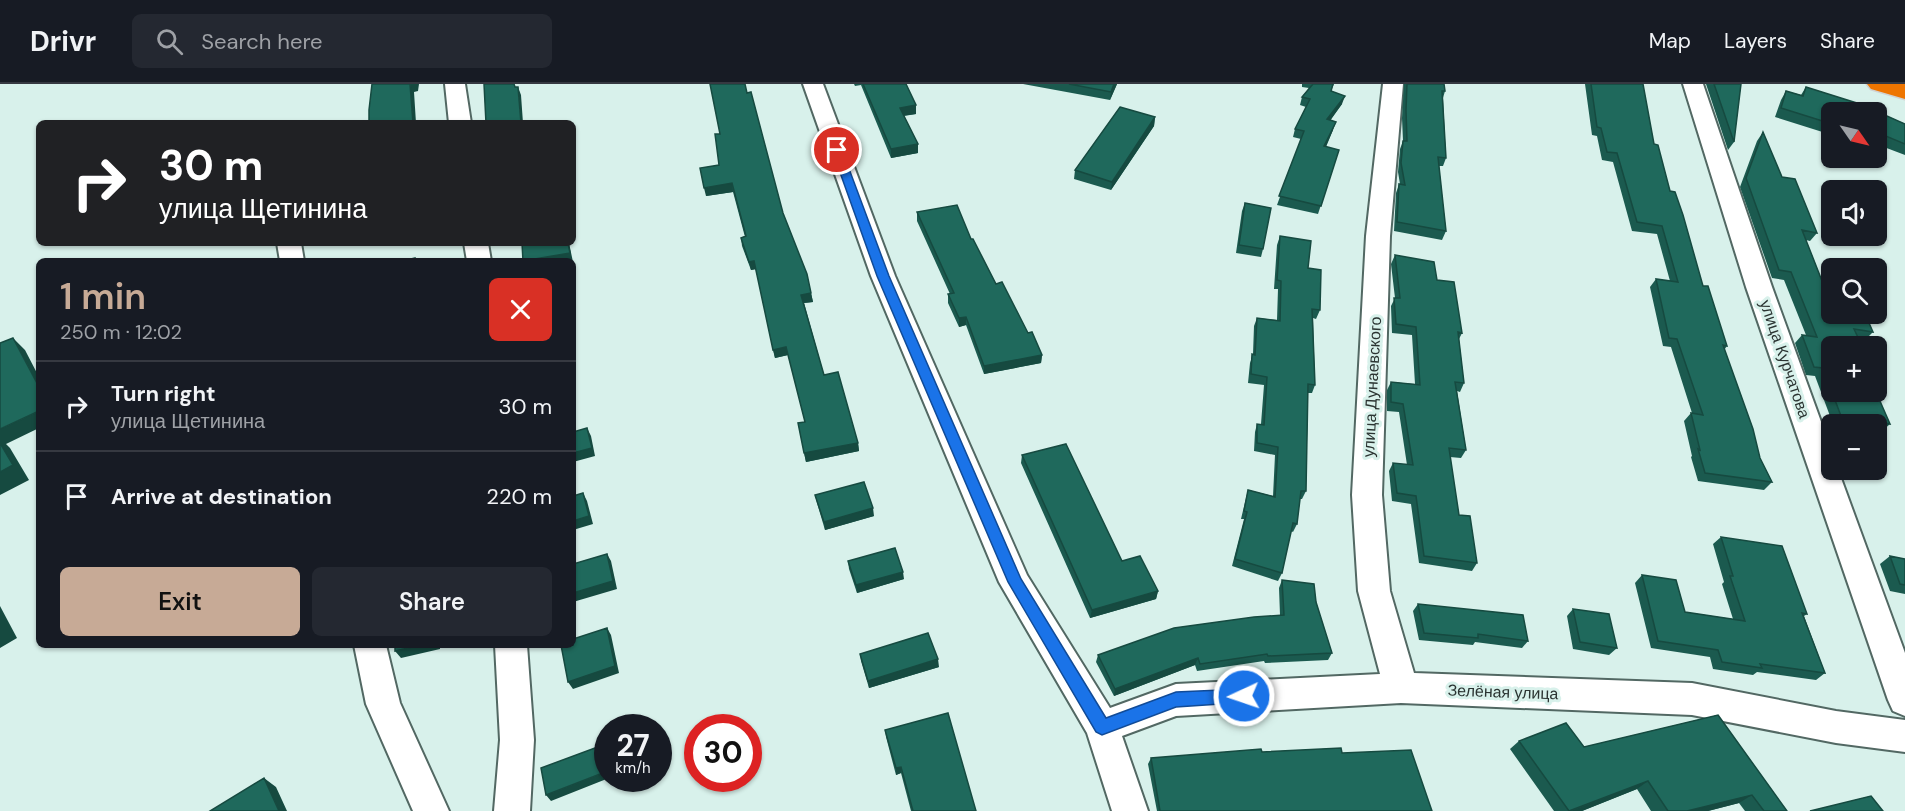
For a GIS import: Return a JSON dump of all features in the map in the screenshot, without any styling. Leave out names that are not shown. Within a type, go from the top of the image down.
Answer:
[{"type":"highway","points":[[1879,84],[1905,92]]},
{"type":"street","points":[[455,84],[460,120]]},
{"type":"street","points":[[813,84],[883,276],[1015,582],[1102,727],[1130,811]]},
{"type":"street","name":"улица Дунаевского","points":[[1393,84],[1378,236],[1367,495],[1374,591],[1401,688]]},
{"type":"street","name":"улица Курчатова","points":[[1693,84],[1759,287],[1905,700]]},
{"type":"street","points":[[371,648],[383,704],[431,811]]},
{"type":"street","points":[[511,648],[517,740],[512,811]]},
{"type":"street","name":"Зелёная улица","points":[[1102,727],[1176,700],[1401,688],[1692,699],[1836,727],[1905,736]]},
{"type":"building","points":[[372,84],[410,84],[413,120],[369,120]]},
{"type":"building","points":[[484,84],[514,84],[518,87],[521,120],[486,120]]},
{"type":"building","points":[[710,84],[745,84],[747,93],[751,92],[783,213],[807,274],[811,293],[801,295],[824,375],[838,372],[858,443],[804,453],[798,423],[805,422],[786,347],[773,350],[754,261],[749,262],[741,238],[746,236],[732,183],[704,188],[700,168],[719,165],[715,134],[720,134]]},
{"type":"building","points":[[863,84],[906,84],[916,105],[900,108],[918,144],[891,149]]},
{"type":"building","points":[[1069,84],[1114,84],[1111,92]]},
{"type":"building","points":[[1313,84],[1333,84],[1331,91],[1345,96],[1327,119],[1336,122],[1324,146],[1339,150],[1321,206],[1279,196],[1304,131],[1295,129],[1310,99],[1302,97]]},
{"type":"building","points":[[1407,84],[1444,84],[1445,91],[1442,91],[1446,158],[1438,157],[1446,231],[1397,222],[1399,184],[1405,185],[1401,163],[1403,141],[1407,141]]},
{"type":"building","points":[[1591,84],[1643,84],[1654,144],[1658,145],[1670,191],[1675,192],[1683,215],[1703,286],[1708,286],[1727,346],[1723,345],[1753,429],[1760,458],[1772,482],[1705,473],[1691,413],[1703,415],[1677,339],[1669,338],[1656,279],[1678,282],[1662,226],[1637,222],[1617,153],[1607,152],[1601,128],[1597,127]]},
{"type":"building","points":[[1714,84],[1741,84],[1734,142]]},
{"type":"building","points":[[1806,87],[1854,102],[1821,102],[1821,121],[1781,108],[1786,91],[1803,96]]},
{"type":"building","points":[[1120,107],[1155,117],[1112,182],[1075,170]]},
{"type":"building","points":[[1887,116],[1905,124],[1905,144],[1887,137]]},
{"type":"building","points":[[1763,132],[1782,177],[1795,179],[1817,233],[1802,230],[1821,278],[1821,324],[1869,324],[1873,332],[1854,329],[1857,336],[1821,336],[1821,368],[1814,367],[1802,335],[1817,337],[1791,272],[1779,270],[1746,178]]},
{"type":"building","points":[[1245,203],[1271,208],[1263,249],[1239,245]]},
{"type":"building","points":[[957,205],[971,239],[996,284],[1002,282],[1028,333],[1032,332],[1042,355],[984,366],[966,317],[959,318],[948,294],[954,293],[917,212]]},
{"type":"building","points":[[1280,236],[1311,241],[1308,268],[1321,270],[1320,310],[1312,309],[1315,385],[1308,384],[1306,491],[1301,491],[1297,524],[1293,523],[1282,573],[1235,559],[1247,512],[1244,511],[1248,490],[1275,497],[1278,447],[1257,443],[1257,424],[1264,425],[1267,377],[1251,374],[1252,354],[1255,355],[1257,318],[1280,321],[1281,281],[1277,280]]},
{"type":"building","points":[[522,246],[569,246],[570,253],[541,258],[523,258]]},
{"type":"building","points":[[1395,255],[1434,262],[1437,280],[1454,282],[1462,333],[1458,332],[1464,383],[1455,382],[1466,450],[1449,448],[1459,515],[1470,516],[1477,563],[1424,556],[1416,496],[1397,493],[1393,463],[1413,465],[1403,404],[1391,402],[1391,382],[1420,385],[1416,327],[1396,324],[1394,298],[1400,298]]},
{"type":"building","points":[[13,338],[36,381],[36,412],[0,429],[0,343]]},
{"type":"building","points":[[1836,402],[1880,402],[1886,414],[1840,414]]},
{"type":"building","points":[[587,428],[592,448],[576,452],[576,431]]},
{"type":"building","points":[[0,443],[13,465],[0,472]]},
{"type":"building","points":[[1066,444],[1122,561],[1140,556],[1158,591],[1092,610],[1022,455]]},
{"type":"building","points":[[864,482],[873,508],[824,522],[815,495]]},
{"type":"building","points":[[583,493],[589,516],[576,520],[576,495]]},
{"type":"building","points":[[1721,537],[1782,546],[1807,614],[1802,613],[1825,673],[1760,664],[1762,668],[1722,662],[1718,650],[1658,641],[1642,575],[1676,580],[1685,612],[1745,621],[1730,576],[1733,576]]},
{"type":"building","points":[[895,548],[903,572],[856,585],[848,561]]},
{"type":"building","points":[[607,554],[613,581],[576,592],[576,563]]},
{"type":"building","points":[[1890,556],[1905,559],[1905,585],[1900,584]]},
{"type":"building","points":[[1282,580],[1314,584],[1316,602],[1332,653],[1268,656],[1267,654],[1200,664],[1198,658],[1115,689],[1098,655],[1174,628],[1284,615]]},
{"type":"building","points":[[1418,604],[1523,615],[1528,641],[1478,634],[1478,638],[1424,633]]},
{"type":"building","points":[[1573,609],[1609,614],[1617,648],[1580,642]]},
{"type":"building","points":[[607,628],[615,666],[568,682],[562,648],[576,648],[576,638]]},
{"type":"building","points":[[928,633],[938,659],[868,681],[860,654]]},
{"type":"building","points":[[948,713],[976,811],[913,811],[901,767],[896,768],[885,730]]},
{"type":"building","points":[[1718,715],[1787,811],[1764,811],[1752,795],[1687,811],[1668,811],[1648,781],[1569,811],[1519,741],[1566,723],[1584,747]]},
{"type":"building","points":[[594,748],[594,776],[546,795],[541,768]]},
{"type":"building","points":[[1341,748],[1342,753],[1411,750],[1432,811],[1160,811],[1151,758],[1261,749],[1262,752]]},
{"type":"building","points":[[264,778],[279,811],[210,811]]},
{"type":"building","points":[[1871,796],[1883,811],[1810,811]]},
{"type":"route","points":[[837,150],[883,276],[1015,582],[1102,727],[1176,700],[1244,696]]}]
